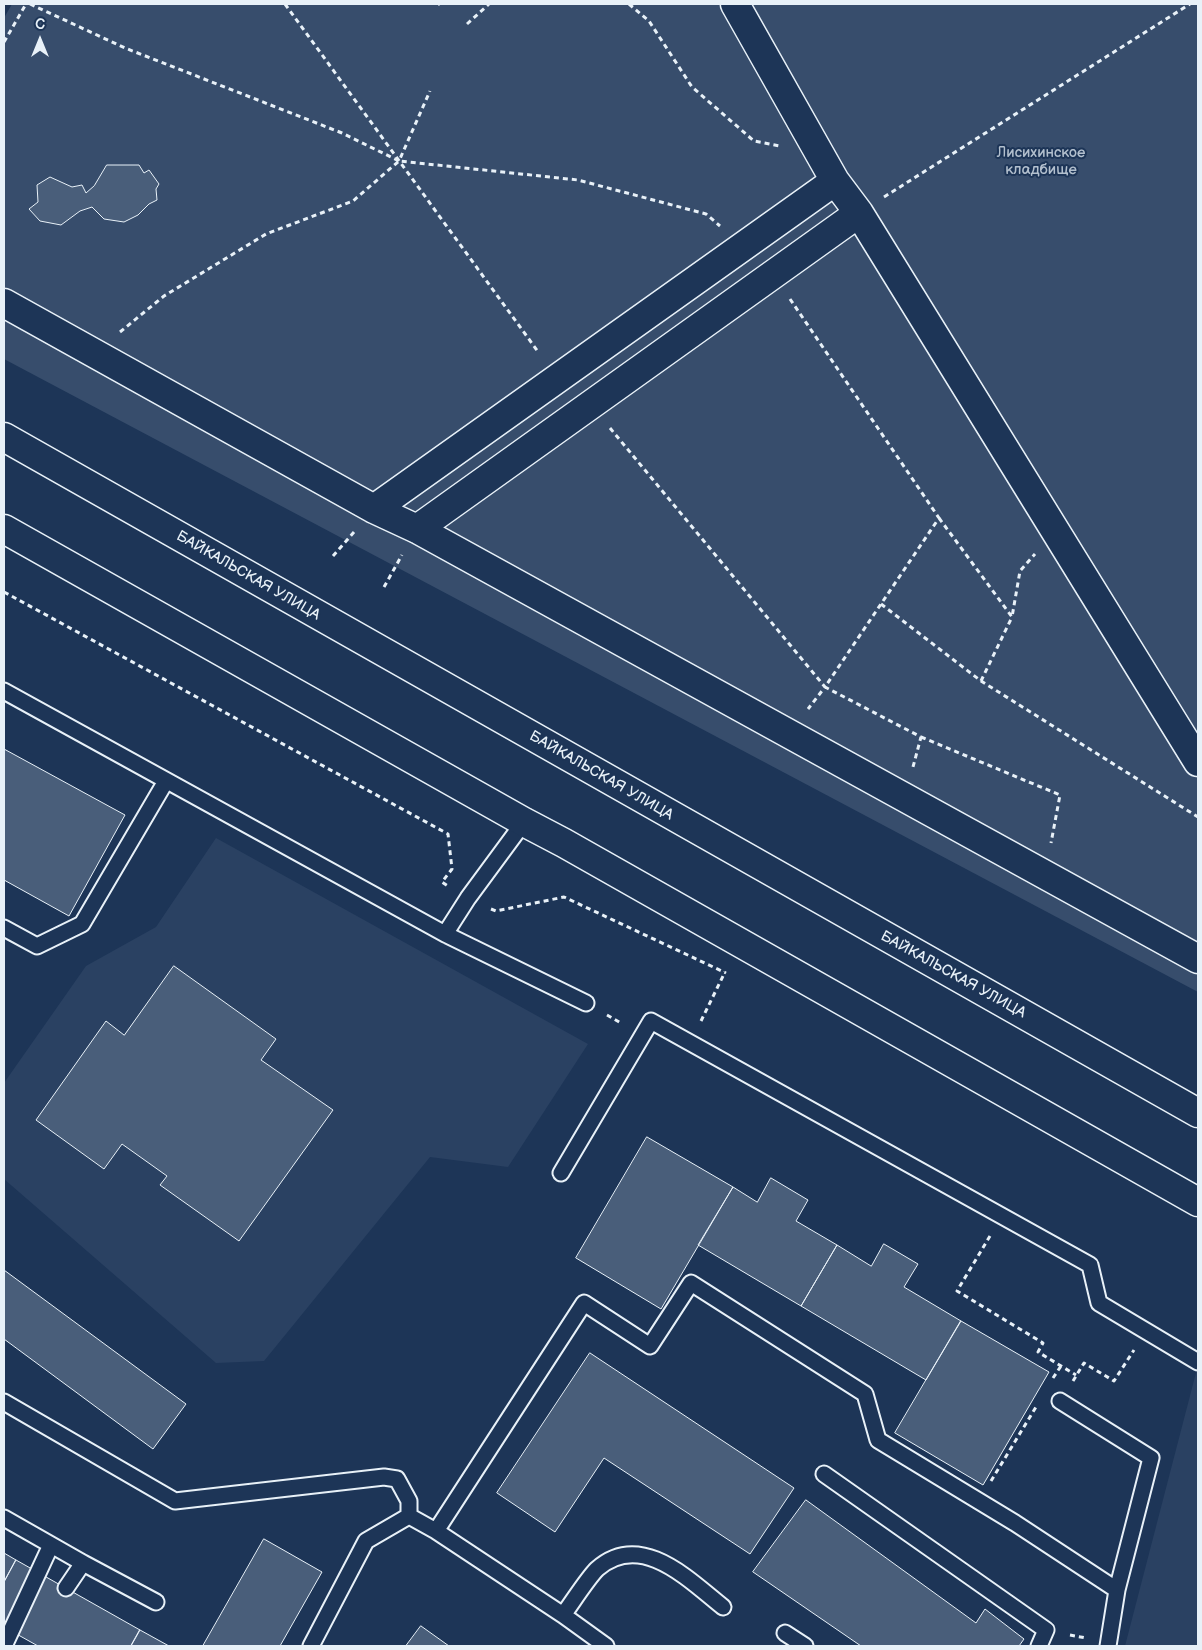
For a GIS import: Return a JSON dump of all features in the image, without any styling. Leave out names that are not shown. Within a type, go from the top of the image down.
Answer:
[{"type":"street","points":[[735,4],[835,181],[859,213],[1198,762]]},
{"type":"street","points":[[374,509],[835,181]]},
{"type":"street","points":[[417,529],[859,213]]},
{"type":"street","points":[[4,303],[374,509],[417,529],[1198,958]]},
{"type":"street","name":"БАЙКАЛЬСКАЯ УЛИЦА","points":[[4,436],[1198,1113]]},
{"type":"street","points":[[4,529],[1198,1202]]},
{"type":"lane","points":[[4,691],[445,934],[586,1003]]},
{"type":"lane","points":[[4,928],[37,946],[82,924],[166,781]]},
{"type":"lane","points":[[445,934],[468,898],[524,822]]},
{"type":"lane","points":[[561,1173],[651,1021],[1090,1265],[1099,1303],[1198,1362]]},
{"type":"lane","points":[[436,1531],[584,1303],[650,1346],[691,1283],[866,1394],[878,1440],[1015,1523],[1117,1590]]},
{"type":"lane","points":[[1060,1401],[1151,1458],[1117,1590],[1108,1644]]},
{"type":"lane","points":[[4,1402],[175,1501],[384,1477],[397,1479],[410,1501],[409,1516]]},
{"type":"lane","points":[[824,1474],[1046,1630],[1039,1646]]},
{"type":"lane","points":[[409,1516],[436,1531],[563,1615],[606,1646]]},
{"type":"lane","points":[[312,1646],[366,1541],[409,1516]]},
{"type":"lane","points":[[4,1518],[156,1602]]},
{"type":"lane","points":[[4,1646],[51,1544]]},
{"type":"lane","points":[[563,1615],[597,1569],[614,1559],[631,1554],[650,1556],[669,1564],[723,1607]]},
{"type":"lane","points":[[66,1588],[83,1563]]},
{"type":"lane","points":[[785,1633],[805,1646]]},
{"type":"path","points":[[4,42],[26,4]]},
{"type":"path","points":[[30,4],[125,48],[342,133],[399,161],[578,180],[706,214],[744,247]]},
{"type":"path","points":[[286,4],[558,378]]},
{"type":"path","points":[[467,24],[489,4]]},
{"type":"path","points":[[629,4],[649,21],[692,87],[754,141],[819,152]]},
{"type":"path","points":[[859,213],[1190,4]]},
{"type":"path","points":[[94,353],[164,296],[266,234],[353,201],[399,161],[430,91]]},
{"type":"path","points":[[773,274],[939,518],[1012,617]]},
{"type":"path","points":[[590,405],[825,688],[921,737],[1060,795],[1044,874]]},
{"type":"path","points":[[788,733],[825,688],[939,518]]},
{"type":"path","points":[[981,681],[1012,617],[1020,571],[1055,531]]},
{"type":"path","points":[[4,592],[448,834],[452,869],[442,882],[468,898],[496,911],[564,897],[734,977]]},
{"type":"path","points":[[881,604],[981,681],[1198,817]]},
{"type":"path","points":[[905,797],[921,737]]},
{"type":"path","points":[[690,1043],[725,972]]},
{"type":"path","points":[[586,1003],[644,1035]]},
{"type":"path","points":[[1002,1216],[957,1291],[1043,1343],[1038,1352],[1076,1375]]},
{"type":"path","points":[[1060,1401],[1084,1362],[1114,1382],[1146,1331]]},
{"type":"path","points":[[1050,1383],[1061,1366]]},
{"type":"path","points":[[979,1501],[1040,1400]]},
{"type":"path","points":[[1046,1630],[1108,1644]]},
{"type":"shaded area","points":[[216,838],[588,1044],[508,1167],[430,1157],[264,1361],[216,1363],[4,1179],[4,1083],[86,966],[156,927]]},
{"type":"shaded area","points":[[1198,1365],[1198,1646],[1125,1646]]},
{"type":"green space","name":"Лисихинское кладбище","points":[[12,4],[1198,4],[1198,992],[4,359],[4,18]]},
{"type":"building","points":[[107,165],[139,165],[144,173],[149,170],[159,184],[156,189],[157,200],[149,204],[138,215],[124,222],[104,219],[92,207],[80,211],[61,225],[40,221],[29,209],[38,202],[37,185],[50,177],[72,187],[82,185],[86,193],[94,186]]},
{"type":"building","points":[[4,749],[125,815],[69,916],[4,880]]},
{"type":"building","points":[[174,966],[276,1039],[261,1060],[333,1110],[239,1241],[160,1185],[167,1176],[122,1144],[104,1169],[36,1120],[106,1021],[124,1035]]},
{"type":"building","points":[[647,1137],[733,1187],[661,1309],[576,1258]]},
{"type":"building","points":[[771,1178],[808,1200],[796,1221],[837,1245],[801,1306],[698,1245],[733,1187],[757,1202]]},
{"type":"building","points":[[884,1244],[918,1264],[904,1287],[961,1321],[926,1380],[801,1306],[837,1245],[871,1266]]},
{"type":"building","points":[[4,1270],[186,1404],[153,1449],[4,1339]]},
{"type":"building","points":[[961,1321],[1049,1372],[983,1485],[895,1433]]},
{"type":"building","points":[[590,1353],[794,1488],[750,1554],[604,1458],[555,1532],[497,1493]]},
{"type":"building","points":[[806,1500],[976,1623],[985,1609],[1024,1639],[1019,1646],[861,1646],[753,1572]]},
{"type":"building","points":[[264,1539],[322,1572],[280,1646],[203,1646]]},
{"type":"building","points":[[4,1553],[16,1560],[4,1582]]},
{"type":"building","points":[[16,1560],[140,1630],[131,1646],[38,1646],[4,1627],[4,1582]]},
{"type":"building","points":[[421,1626],[449,1646],[406,1646]]},
{"type":"building","points":[[140,1630],[169,1646],[131,1646]]}]
